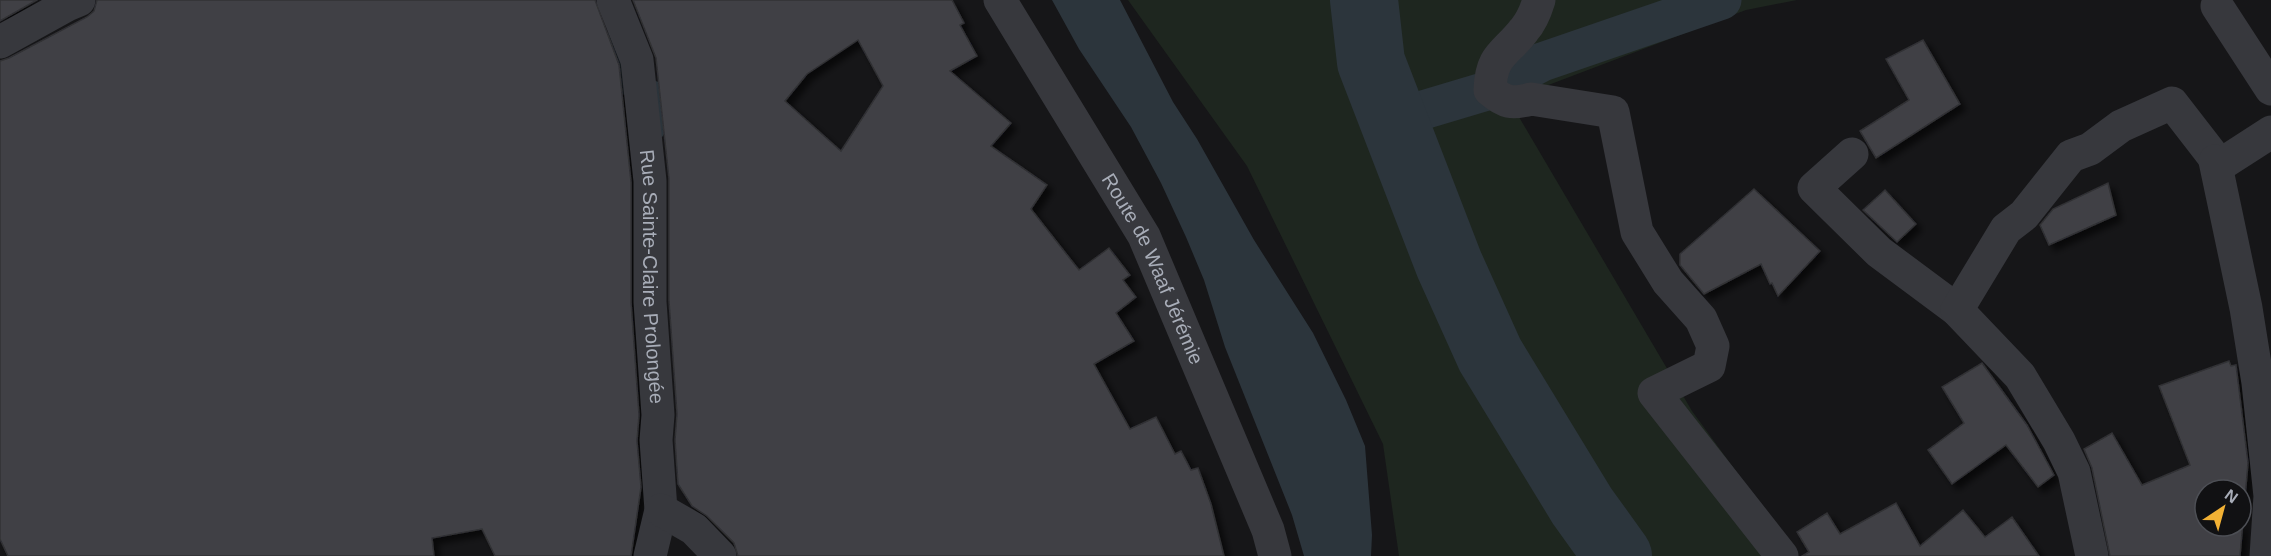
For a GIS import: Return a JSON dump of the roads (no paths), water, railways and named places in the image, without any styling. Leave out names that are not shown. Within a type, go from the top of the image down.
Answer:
[{"type":"street","points":[[0,42],[67,4],[79,0]]},
{"type":"street","name":"Rue Sainte-Claire Prolongée","points":[[613,0],[637,60],[650,181],[650,302],[658,415],[656,440],[661,510],[650,556]]},
{"type":"street","name":"Route de Waaf Jérémie","points":[[1000,0],[1144,236],[1268,530],[1275,556]]},
{"type":"street","points":[[1539,0],[1524,30],[1502,52],[1491,73],[1490,90],[1503,101],[1519,102],[1532,99],[1613,112],[1637,232],[1668,282],[1701,319],[1713,346],[1709,366],[1654,393],[1782,556]]},
{"type":"street","points":[[2217,6],[2271,89]]},
{"type":"street","points":[[1957,310],[2006,229],[2024,215],[2071,156],[2090,149],[2121,126],[2172,103],[2220,165]]},
{"type":"street","points":[[2220,165],[2271,132]]},
{"type":"street","points":[[1852,154],[1814,188],[1879,252],[1957,310],[2020,376],[2059,441],[2074,472],[2092,556]]},
{"type":"street","points":[[2220,165],[2215,161],[2246,308],[2258,383],[2270,495],[2266,556]]},
{"type":"street","points":[[661,510],[694,529],[720,556]]},
{"type":"waterway","points":[[1364,0],[1371,62],[1449,264],[1490,355],[1582,506],[1618,556]]},
{"type":"waterway","points":[[1393,119],[1490,90],[1542,62],[1722,0]]},
{"type":"waterway","points":[[612,36],[625,90]]},
{"type":"waterway","points":[[655,86],[659,104],[659,133]]}]
